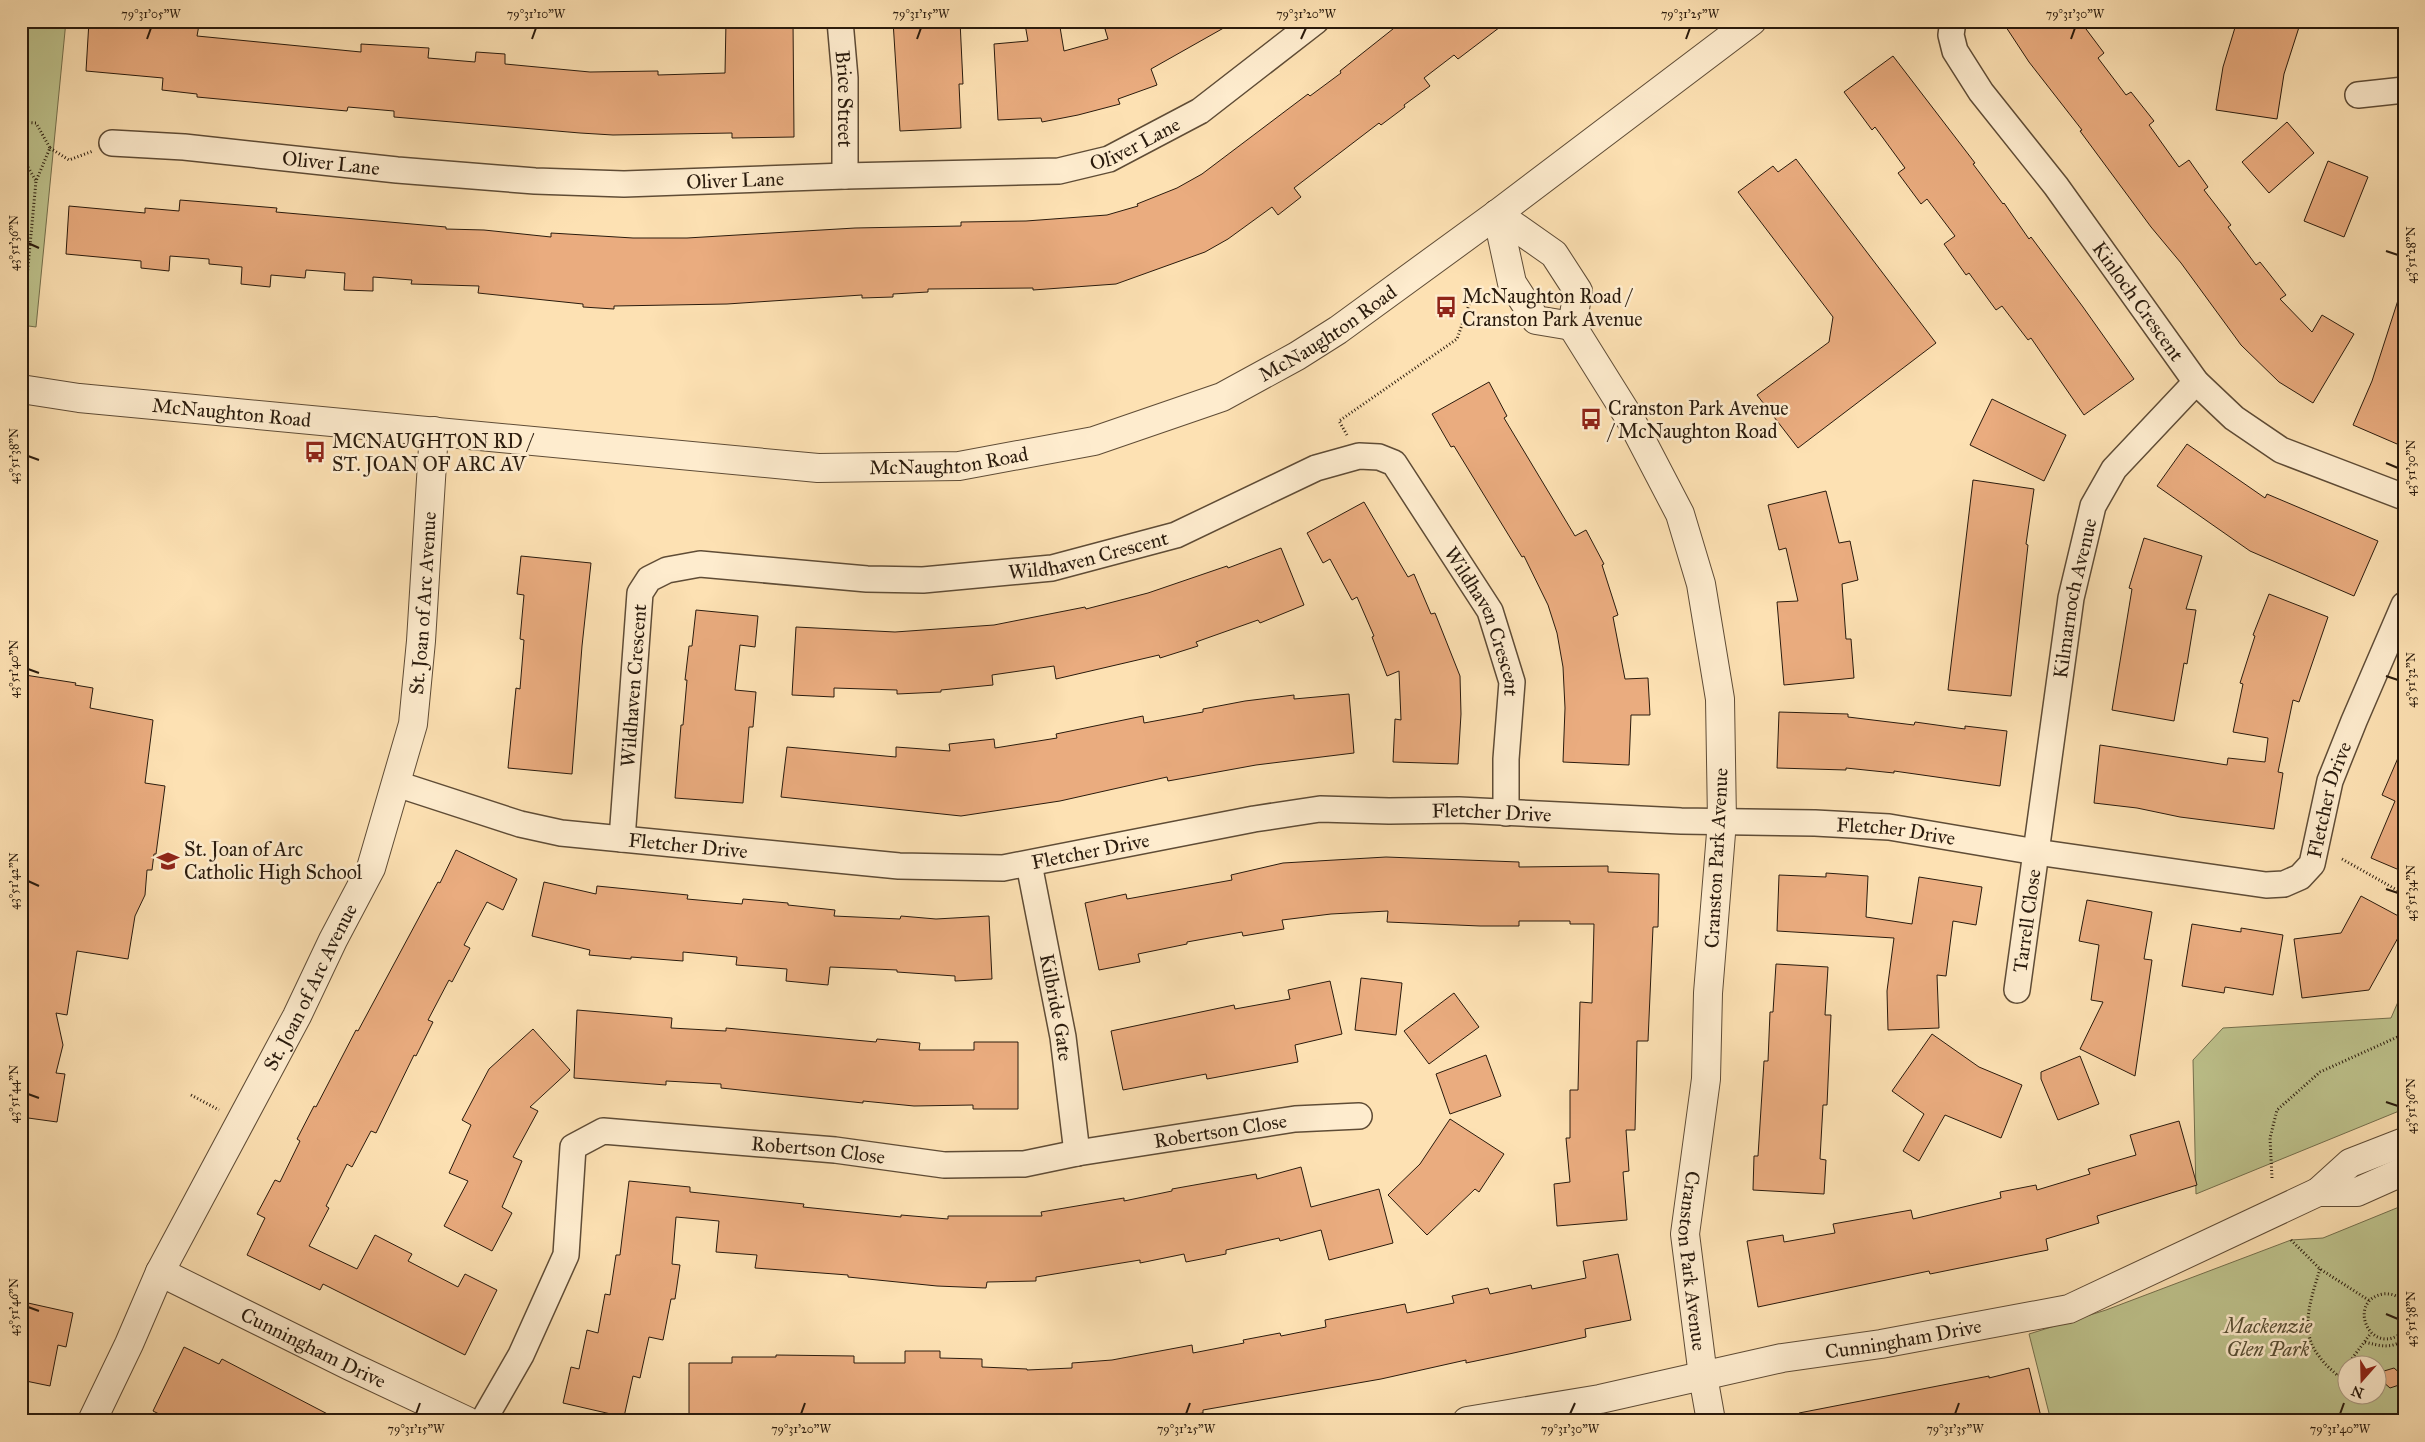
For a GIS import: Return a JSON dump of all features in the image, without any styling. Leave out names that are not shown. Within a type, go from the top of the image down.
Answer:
[{"type":"street","name":"Brice Street","points":[[840,21],[845,78],[846,176]]},
{"type":"street","name":"Oliver Lane","points":[[112,144],[184,147],[397,170],[535,181],[624,184],[1059,171],[1109,159],[1200,111],[1316,21]]},
{"type":"street","name":"McNaughton Road","points":[[21,389],[88,399],[818,468],[960,466],[1094,441],[1222,397],[1297,356],[1338,330],[1497,214],[1752,21]]},
{"type":"street","name":"Kinloch Crescent","points":[[1953,21],[1951,35],[1955,50],[1981,92],[2056,186],[2196,382],[2234,418],[2281,450],[2404,497]]},
{"type":"street","points":[[2358,94],[2404,90]]},
{"type":"street","points":[[1497,214],[1554,254],[1578,291],[1572,326],[1536,320],[1512,283],[1497,214]]},
{"type":"street","name":"Cranston Park Avenue","points":[[1572,326],[1632,422],[1680,514],[1702,584],[1720,699],[1722,821],[1708,993],[1706,1079],[1684,1234],[1711,1421]]},
{"type":"street","name":"Kilmarnoch Avenue","points":[[2036,852],[2071,598],[2093,506],[2114,469],[2196,382]]},
{"type":"street","name":"St. Joan of Arc Avenue","points":[[92,1421],[129,1344],[160,1272],[242,1121],[371,868],[413,724],[421,640],[434,431]]},
{"type":"street","name":"Wildhaven Crescent","points":[[622,839],[640,593],[649,579],[668,570],[700,564],[800,574],[895,580],[990,575],[1052,568],[1176,535],[1230,511],[1316,468],[1359,456],[1379,457],[1394,463],[1490,611],[1512,682],[1506,759],[1506,813]]},
{"type":"street","name":"Fletcher Drive","points":[[397,784],[520,824],[562,834],[900,866],[1003,868],[1245,820],[1320,809],[1389,812],[1458,810],[1722,821],[1815,822],[1890,827],[2036,852],[2266,885],[2284,884],[2300,877],[2312,864],[2330,781],[2404,605]]},
{"type":"street","name":"Tarrell Close","points":[[2017,990],[2036,852]]},
{"type":"street","name":"Kilbride Gate","points":[[1029,864],[1063,1037],[1077,1153]]},
{"type":"street","name":"Robertson Close","points":[[483,1421],[520,1355],[566,1255],[573,1147],[604,1130],[835,1150],[944,1165],[1024,1164],[1077,1153],[1295,1119],[1359,1116]]},
{"type":"street","name":"Cunningham Drive","points":[[1467,1421],[1600,1399],[1782,1358],[1882,1344],[2069,1308],[2318,1192],[2350,1163],[2404,1142]]},
{"type":"street","name":"Cunningham Drive","points":[[2318,1192],[2356,1192],[2404,1172]]},
{"type":"street","name":"Cunningham Drive","points":[[160,1272],[350,1366],[467,1421]]},
{"type":"path","points":[[21,122],[36,123],[50,148],[69,160],[112,144]]},
{"type":"path","points":[[22,332],[36,181],[50,148]]},
{"type":"path","points":[[21,155],[36,181]]},
{"type":"path","points":[[1359,456],[1339,421],[1457,339],[1470,302]]},
{"type":"path","points":[[2342,859],[2404,894]]},
{"type":"path","points":[[2272,1178],[2270,1138],[2277,1110],[2320,1072],[2404,1034]]},
{"type":"path","points":[[191,1095],[242,1121]]},
{"type":"path","points":[[2291,1240],[2320,1269],[2370,1301]]},
{"type":"path","points":[[2320,1269],[2311,1298],[2307,1331],[2317,1355],[2338,1376]]},
{"type":"path","points":[[2398,1298],[2404,1292]]},
{"type":"path","points":[[2404,1302],[2385,1294],[2370,1301],[2365,1308],[2364,1318],[2371,1333],[2378,1338],[2396,1337],[2404,1332]]},
{"type":"path","points":[[2356,1354],[2371,1333]]},
{"type":"path","points":[[2365,1342],[2382,1347],[2396,1345],[2404,1340]]},
{"type":"green space","points":[[21,21],[66,21],[36,327],[21,325]]},
{"type":"green space","points":[[2404,988],[2404,1109],[2196,1194],[2193,1060],[2223,1028],[2391,1018]]},
{"type":"green space","name":"Mackenzie Glen Park","points":[[2404,1205],[2404,1421],[2051,1421],[2029,1334],[2106,1310],[2291,1240],[2323,1238]]},
{"type":"building","points":[[89,21],[170,21],[199,25],[197,36],[361,52],[361,44],[429,48],[428,58],[475,62],[476,52],[505,54],[505,64],[590,72],[658,71],[658,75],[725,73],[726,21],[793,21],[794,137],[732,138],[732,133],[613,135],[580,133],[394,117],[394,111],[348,107],[347,111],[197,97],[197,94],[162,90],[163,78],[86,71]]},
{"type":"building","points":[[893,21],[960,21],[963,84],[959,84],[961,128],[900,131]]},
{"type":"building","points":[[1059,21],[1064,51],[1108,39],[1105,29],[1126,21],[1236,21],[1151,69],[1157,85],[1118,99],[1120,104],[1042,122],[1041,118],[998,120],[994,44],[1028,41],[1025,24]]},
{"type":"building","points":[[1403,21],[1508,21],[1458,59],[1454,55],[1424,78],[1430,86],[1381,125],[1379,123],[1294,188],[1301,197],[1278,215],[1272,207],[1228,239],[1205,252],[1116,284],[1033,290],[1033,288],[928,289],[928,292],[893,294],[893,297],[862,298],[862,295],[727,304],[614,306],[614,309],[583,307],[583,304],[478,293],[479,286],[411,284],[412,280],[373,277],[373,291],[344,290],[345,273],[306,270],[305,278],[271,275],[270,287],[241,284],[242,267],[209,264],[209,259],[170,256],[169,271],[141,268],[141,261],[66,254],[69,206],[145,213],[145,208],[179,211],[180,200],[277,208],[276,212],[446,227],[446,229],[484,230],[551,237],[551,233],[633,238],[687,238],[855,228],[961,226],[961,222],[1026,221],[1107,215],[1138,206],[1137,204],[1177,188],[1202,174],[1308,94],[1310,96],[1341,73],[1340,71]]},
{"type":"building","points":[[2002,21],[2080,21],[2104,53],[2098,58],[2126,95],[2131,92],[2154,121],[2149,125],[2179,167],[2189,160],[2208,187],[2204,190],[2231,225],[2228,227],[2256,265],[2260,262],[2286,295],[2280,299],[2312,332],[2322,315],[2354,334],[2313,403],[2279,382],[2241,345],[2080,131],[2082,130],[2029,62]]},
{"type":"building","points":[[2237,21],[2301,21],[2284,74],[2277,119],[2216,110],[2223,67]]},
{"type":"building","points":[[1893,56],[1975,163],[1973,164],[2004,203],[2029,239],[2031,237],[2134,379],[2084,415],[2031,338],[2028,340],[2002,306],[1996,310],[1969,273],[1966,275],[1944,244],[1955,236],[1927,199],[1921,204],[1898,173],[1905,168],[1875,127],[1872,130],[1844,92]]},
{"type":"building","points":[[2287,122],[2314,153],[2269,193],[2242,162]]},
{"type":"building","points":[[1796,159],[1936,343],[1798,448],[1757,395],[1829,342],[1833,317],[1738,192],[1773,166],[1778,172]]},
{"type":"building","points":[[2328,161],[2368,177],[2344,237],[2304,221]]},
{"type":"building","points":[[2400,294],[2404,295],[2404,447],[2353,425],[2372,381]]},
{"type":"building","points":[[1489,382],[1507,416],[1504,418],[1575,536],[1586,530],[1604,564],[1602,565],[1618,615],[1613,617],[1625,679],[1648,678],[1650,715],[1631,715],[1629,765],[1563,762],[1565,708],[1563,667],[1557,633],[1548,605],[1524,556],[1522,557],[1454,446],[1451,447],[1432,414]]},
{"type":"building","points":[[1992,399],[2066,435],[2044,481],[1970,445]]},
{"type":"building","points":[[2187,444],[2265,498],[2267,494],[2378,541],[2354,596],[2250,551],[2157,486]]},
{"type":"building","points":[[1973,480],[2034,489],[2026,544],[2028,545],[2011,696],[1948,690]]},
{"type":"building","points":[[1826,491],[1839,543],[1850,541],[1858,580],[1842,584],[1846,639],[1851,639],[1854,678],[1784,685],[1777,602],[1798,601],[1786,548],[1779,550],[1768,505]]},
{"type":"building","points":[[1364,502],[1408,577],[1414,574],[1431,614],[1435,613],[1460,676],[1461,714],[1458,764],[1393,762],[1395,719],[1401,720],[1399,671],[1387,676],[1372,637],[1374,636],[1357,597],[1352,600],[1330,559],[1323,563],[1307,533]]},
{"type":"building","points":[[2144,538],[2202,556],[2186,609],[2196,610],[2187,664],[2184,663],[2174,721],[2112,710],[2132,589],[2129,588]]},
{"type":"building","points":[[1281,548],[1304,605],[1260,623],[1258,620],[1196,642],[1198,646],[1160,658],[1159,655],[1056,679],[1054,666],[992,675],[993,685],[941,690],[941,692],[897,694],[897,690],[834,688],[834,697],[792,695],[796,627],[895,632],[994,625],[1085,607],[1086,609],[1148,593],[1227,566],[1228,568]]},
{"type":"building","points":[[521,556],[591,563],[582,646],[572,774],[508,768],[516,688],[520,689],[524,640],[520,639],[524,595],[517,594]]},
{"type":"building","points":[[2269,594],[2328,617],[2299,702],[2293,700],[2278,772],[2283,773],[2274,829],[2180,817],[2137,808],[2094,803],[2100,745],[2227,765],[2228,758],[2265,762],[2268,738],[2233,732],[2243,684],[2240,683],[2255,636],[2253,635]]},
{"type":"building","points":[[696,610],[758,616],[755,647],[740,645],[735,690],[756,692],[753,727],[749,727],[743,803],[675,798],[687,680],[685,680],[689,646],[692,646]]},
{"type":"building","points":[[21,676],[76,683],[75,685],[93,688],[90,708],[153,720],[145,783],[165,786],[156,854],[154,854],[152,870],[147,870],[145,895],[135,916],[128,959],[77,951],[67,1015],[56,1013],[63,1045],[56,1073],[65,1074],[57,1122],[21,1117]]},
{"type":"building","points":[[1349,694],[1354,753],[1256,765],[1168,781],[1167,777],[1060,801],[961,816],[781,797],[787,747],[896,757],[896,747],[950,751],[949,744],[994,739],[995,748],[1057,738],[1056,734],[1143,716],[1144,723],[1203,712],[1203,709],[1245,701],[1294,695],[1294,699]]},
{"type":"building","points":[[1779,712],[1848,714],[1848,717],[1914,725],[1915,722],[1965,729],[1965,726],[2007,731],[2000,786],[1894,771],[1894,773],[1846,768],[1846,770],[1777,768]]},
{"type":"building","points":[[2404,744],[2404,872],[2371,858],[2395,801],[2382,795]]},
{"type":"building","points":[[456,850],[517,879],[503,910],[487,902],[464,945],[470,948],[452,982],[449,980],[428,1020],[433,1022],[416,1056],[414,1055],[376,1133],[371,1131],[352,1167],[347,1164],[326,1206],[329,1208],[309,1246],[357,1269],[375,1235],[412,1254],[408,1261],[458,1287],[465,1274],[497,1290],[465,1355],[323,1284],[320,1290],[247,1255],[265,1218],[257,1214],[275,1180],[280,1182],[300,1141],[297,1139],[314,1106],[316,1107],[356,1030],[358,1031],[438,882],[440,883]]},
{"type":"building","points":[[1386,857],[1519,862],[1519,867],[1608,866],[1608,872],[1659,874],[1658,927],[1653,927],[1648,1041],[1637,1041],[1635,1130],[1626,1130],[1629,1171],[1623,1172],[1627,1220],[1557,1226],[1554,1184],[1570,1182],[1566,1138],[1570,1138],[1570,1090],[1578,1090],[1580,1002],[1592,1003],[1594,924],[1570,924],[1570,921],[1519,921],[1519,926],[1480,926],[1387,922],[1388,911],[1331,914],[1282,920],[1284,929],[1243,936],[1242,932],[1187,942],[1187,944],[1138,954],[1140,962],[1099,970],[1085,903],[1126,894],[1127,899],[1232,880],[1231,875],[1283,863]]},
{"type":"building","points":[[1826,873],[1868,876],[1866,917],[1912,924],[1919,877],[1982,887],[1976,925],[1953,921],[1946,976],[1937,975],[1939,1028],[1888,1030],[1887,991],[1894,938],[1777,931],[1779,875],[1826,877]]},
{"type":"building","points":[[544,882],[596,894],[597,886],[688,895],[687,899],[742,904],[743,899],[788,903],[788,905],[835,910],[834,916],[900,919],[901,916],[936,919],[989,916],[992,979],[955,981],[955,976],[897,972],[897,970],[830,967],[828,985],[786,981],[787,969],[736,965],[737,957],[683,952],[683,961],[589,955],[590,950],[532,936]]},
{"type":"building","points":[[2361,896],[2404,919],[2404,927],[2369,990],[2302,998],[2294,939],[2341,933]]},
{"type":"building","points":[[2087,900],[2152,912],[2144,959],[2152,960],[2135,1076],[2080,1049],[2103,1002],[2091,1000],[2099,945],[2079,941]]},
{"type":"building","points":[[2192,924],[2241,932],[2241,928],[2283,935],[2273,995],[2225,987],[2224,993],[2182,986]]},
{"type":"building","points":[[1776,964],[1828,967],[1825,1015],[1831,1015],[1827,1105],[1823,1105],[1820,1159],[1826,1160],[1824,1194],[1753,1190],[1754,1156],[1758,1156],[1764,1061],[1768,1061],[1770,1012],[1773,1012]]},
{"type":"building","points":[[1361,978],[1402,983],[1396,1035],[1355,1030]]},
{"type":"building","points":[[1330,981],[1342,1034],[1295,1045],[1298,1062],[1207,1079],[1206,1074],[1123,1090],[1111,1031],[1234,1005],[1235,1009],[1290,999],[1288,990]]},
{"type":"building","points":[[1454,993],[1479,1027],[1429,1064],[1404,1031]]},
{"type":"building","points":[[577,1010],[672,1018],[671,1028],[726,1031],[726,1028],[876,1042],[877,1039],[920,1043],[919,1050],[974,1050],[974,1042],[1018,1042],[1018,1109],[973,1109],[973,1105],[914,1106],[863,1101],[863,1103],[721,1088],[721,1084],[666,1081],[666,1085],[574,1078]]},
{"type":"building","points":[[533,1029],[570,1070],[530,1107],[538,1111],[513,1157],[522,1161],[502,1207],[512,1213],[492,1251],[444,1226],[468,1181],[449,1173],[471,1125],[462,1120],[489,1069]]},
{"type":"building","points":[[1932,1034],[1979,1067],[2022,1085],[2001,1138],[1945,1115],[1919,1161],[1903,1151],[1924,1114],[1892,1091]]},
{"type":"building","points":[[1486,1055],[1501,1096],[1450,1114],[1436,1074]]},
{"type":"building","points":[[2080,1056],[2099,1104],[2058,1120],[2041,1079],[2041,1072]]},
{"type":"building","points":[[1450,1119],[1504,1154],[1479,1192],[1475,1189],[1427,1235],[1388,1195],[1420,1164]]},
{"type":"building","points":[[2179,1121],[2197,1185],[2097,1216],[2099,1223],[2046,1239],[2048,1250],[1930,1274],[1929,1271],[1758,1307],[1747,1241],[1783,1235],[1784,1242],[1835,1233],[1833,1224],[1911,1210],[1913,1219],[2001,1198],[2000,1192],[2036,1185],[2037,1190],[2090,1174],[2088,1169],[2136,1155],[2130,1135]]},
{"type":"building","points":[[1301,1167],[1311,1207],[1379,1189],[1393,1243],[1329,1260],[1321,1230],[1280,1241],[1279,1238],[1226,1250],[1226,1254],[1186,1262],[1184,1254],[1140,1263],[1140,1260],[1036,1277],[1036,1281],[987,1282],[986,1288],[937,1286],[848,1277],[848,1275],[755,1268],[757,1255],[716,1252],[719,1221],[676,1217],[672,1264],[680,1265],[675,1299],[671,1299],[663,1340],[649,1337],[640,1378],[633,1376],[624,1417],[563,1403],[571,1367],[579,1369],[587,1330],[598,1333],[605,1294],[610,1295],[616,1255],[620,1255],[629,1181],[690,1187],[690,1192],[804,1204],[803,1207],[901,1217],[901,1215],[948,1219],[948,1216],[1042,1216],[1041,1212],[1124,1198],[1124,1201],[1172,1191],[1172,1189],[1256,1174],[1257,1179]]},
{"type":"building","points":[[1618,1254],[1631,1320],[1585,1329],[1586,1337],[1509,1354],[1466,1363],[1466,1360],[1381,1379],[1203,1410],[1203,1413],[1143,1421],[818,1421],[689,1417],[689,1363],[732,1363],[732,1357],[776,1357],[776,1355],[854,1356],[854,1363],[905,1363],[905,1351],[940,1351],[940,1358],[982,1359],[982,1367],[1027,1370],[1072,1368],[1072,1363],[1112,1360],[1192,1345],[1193,1353],[1244,1343],[1243,1340],[1280,1333],[1281,1336],[1326,1327],[1325,1320],[1405,1304],[1407,1313],[1454,1303],[1452,1296],[1488,1288],[1490,1294],[1531,1285],[1532,1289],[1586,1278],[1583,1261]]},
{"type":"building","points":[[28,1303],[73,1313],[66,1347],[58,1345],[50,1386],[21,1380],[21,1335]]},
{"type":"building","points":[[184,1347],[219,1364],[222,1359],[341,1421],[173,1421],[153,1411]]},
{"type":"building","points":[[2029,1368],[2042,1421],[1800,1421],[1799,1413],[1989,1376],[1989,1378]]},
{"type":"building","points":[[2394,1368],[2402,1375],[2399,1385],[2390,1388],[2388,1386],[2388,1370]]},
{"type":"place","name":"McNaughton Road / Cranston Park Avenue","points":[[1446,307]]},
{"type":"place","name":"Cranston Park Avenue / McNaughton Road","points":[[1591,419]]},
{"type":"place","name":"MCNAUGHTON RD / ST. JOAN OF ARC AV","points":[[315,452]]},
{"type":"place","name":"St. Joan of Arc Catholic High School","points":[[168,861]]}]
